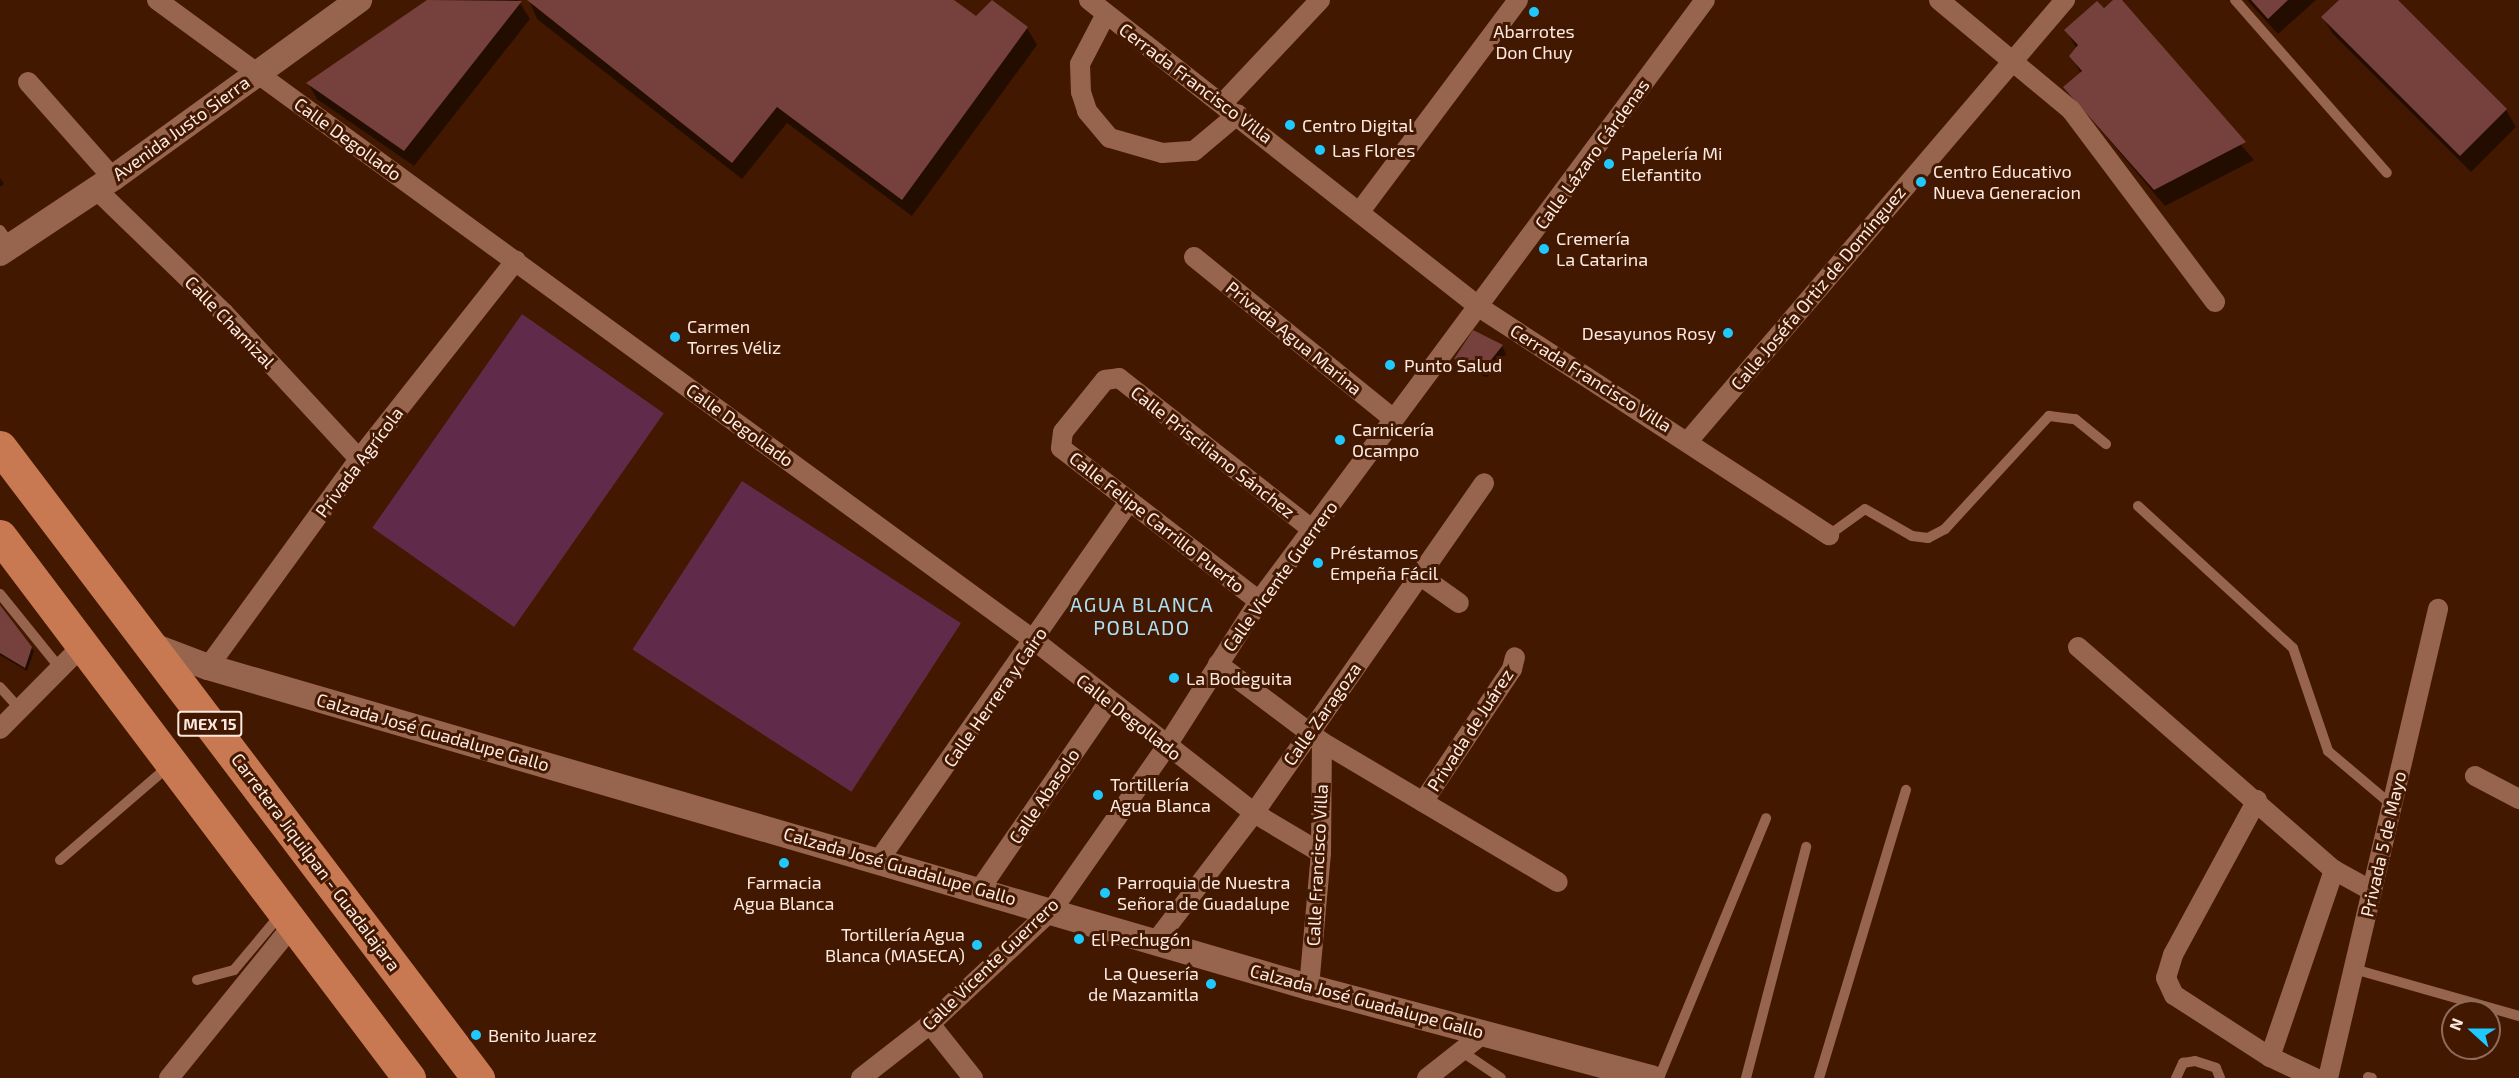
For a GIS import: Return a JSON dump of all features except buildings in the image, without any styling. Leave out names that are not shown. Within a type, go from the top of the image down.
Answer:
[{"type":"highway","name":"Carretera Jiquilpan - Guadalajara","points":[[0,447],[478,1078]]},
{"type":"highway","name":"MEX 15","points":[[0,536],[72,656],[169,766],[409,1078]]},
{"type":"street","name":"Calle Degollado","points":[[157,0],[1035,641],[1108,703],[1254,813],[1321,853]]},
{"type":"street","name":"Avenida Justo Sierra","points":[[4,243],[105,184],[359,0]]},
{"type":"street","name":"Cerrada Francisco Villa","points":[[1089,0],[1361,210],[1479,307],[1689,440],[1828,535]]},
{"type":"street","points":[[1106,14],[1080,64],[1081,92],[1087,111],[1110,138],[1145,151],[1194,151],[1320,0]]},
{"type":"street","points":[[1361,210],[1518,0]]},
{"type":"street","name":"Calle Lázaro Cárdenas","points":[[1479,307],[1705,0]]},
{"type":"street","points":[[1939,0],[2013,59],[2071,110],[2215,303]]},
{"type":"street","name":"Calle Joséfa Ortiz de Domínguez","points":[[1689,440],[2065,0]]},
{"type":"street","name":"Calle Chamizal","points":[[28,82],[105,184],[359,459]]},
{"type":"street","name":"Privada Agua Marina","points":[[1194,257],[1393,418]]},
{"type":"street","name":"Privada Agrícola","points":[[208,667],[359,459],[516,261]]},
{"type":"street","name":"Calle Vicente Guerrero","points":[[861,1078],[930,1024],[1052,910],[1166,747],[1259,601],[1393,418],[1479,307]]},
{"type":"street","name":"Calle Prisciliano Sánchez","points":[[1059,441],[1112,377],[1312,530]]},
{"type":"street","name":"Calle Felipe Carrillo Puerto","points":[[1059,441],[1128,503],[1259,601]]},
{"type":"street","name":"Calle Zaragoza","points":[[1156,941],[1254,813],[1316,737],[1418,574],[1484,483]]},
{"type":"street","name":"Calle Herrera y Cairo","points":[[879,860],[1035,641],[1128,503]]},
{"type":"street","points":[[1418,574],[1459,603]]},
{"type":"street","name":"Privada 5 de Mayo","points":[[2328,1078],[2438,609]]},
{"type":"street","name":"Calzada José Guadalupe Gallo","points":[[150,645],[208,667],[980,889],[1309,987],[1652,1078]]},
{"type":"street","points":[[2078,647],[2257,800],[2334,870],[2372,891]]},
{"type":"street","points":[[0,729],[72,656]]},
{"type":"street","name":"Privada de Juárez","points":[[1423,802],[1512,669],[1515,657]]},
{"type":"street","points":[[1218,664],[1316,737],[1558,882]]},
{"type":"street","name":"Calle Abasolo","points":[[980,889],[1108,703]]},
{"type":"street","name":"Calle Francisco Villa","points":[[1309,987],[1321,853],[1316,737]]},
{"type":"street","points":[[2475,776],[2519,800]]},
{"type":"street","points":[[2257,800],[2173,955],[2166,978],[2174,995],[2270,1057],[2316,1078]]},
{"type":"street","points":[[2270,1057],[2334,870]]},
{"type":"street","points":[[169,1078],[288,918]]},
{"type":"street","points":[[930,1024],[973,1078]]},
{"type":"street","points":[[1434,1076],[1484,1033]]},
{"type":"lane","points":[[2235,0],[2386,173]]},
{"type":"lane","points":[[1828,535],[1865,509],[1912,536],[1936,534],[2049,416],[2074,419],[2106,444]]},
{"type":"lane","points":[[2138,506],[2293,648],[2328,751],[2392,805]]},
{"type":"lane","points":[[0,594],[72,656]]},
{"type":"lane","points":[[0,687],[20,709]]},
{"type":"lane","points":[[60,860],[169,766]]},
{"type":"lane","points":[[1819,1078],[1906,789]]},
{"type":"lane","points":[[1659,1078],[1766,818]]},
{"type":"lane","points":[[1746,1078],[1806,847]]},
{"type":"lane","points":[[197,980],[234,970],[288,918]]},
{"type":"lane","points":[[2354,969],[2519,1016]]},
{"type":"lane","points":[[1461,1052],[1501,1078]]},
{"type":"lane","points":[[2176,1078],[2183,1063],[2194,1061],[2216,1068],[2220,1078]]},
{"type":"shaded area","points":[[522,314],[664,413],[514,627],[372,528]]},
{"type":"shaded area","points":[[742,481],[961,623],[851,792],[633,650]]},
{"type":"place","name":"Abarrotes Don Chuy","points":[[1534,12]]},
{"type":"place","name":"Centro Digital","points":[[1290,125]]},
{"type":"place","name":"Las Flores","points":[[1320,150]]},
{"type":"place","name":"Papelería Mi Elefantito","points":[[1609,164]]},
{"type":"place","name":"Centro Educativo Nueva Generacion","points":[[1921,182]]},
{"type":"place","name":"Cremería La Catarina","points":[[1544,249]]},
{"type":"place","name":"Desayunos Rosy","points":[[1728,333]]},
{"type":"place","name":"Carmen Torres Véliz","points":[[675,337]]},
{"type":"place","name":"Punto Salud","points":[[1390,365]]},
{"type":"place","name":"Carnicería Ocampo","points":[[1340,440]]},
{"type":"place","name":"Préstamos Empeña Fácil","points":[[1318,563]]},
{"type":"place","name":"La Bodeguita","points":[[1174,678]]},
{"type":"place","name":"Tortillería Agua Blanca","points":[[1098,795]]},
{"type":"place","name":"Farmacia Agua Blanca","points":[[784,863]]},
{"type":"place","name":"Parroquia de Nuestra Señora de Guadalupe","points":[[1105,893]]},
{"type":"place","name":"El Pechugón","points":[[1079,939]]},
{"type":"place","name":"Tortillería Agua Blanca (MASECA)","points":[[977,945]]},
{"type":"place","name":"La Quesería de Mazamitla","points":[[1211,984]]},
{"type":"place","name":"Benito Juarez","points":[[476,1035]]},
{"type":"district","name":"AGUA BLANCA POBLADO","points":[[1142,616]]}]
